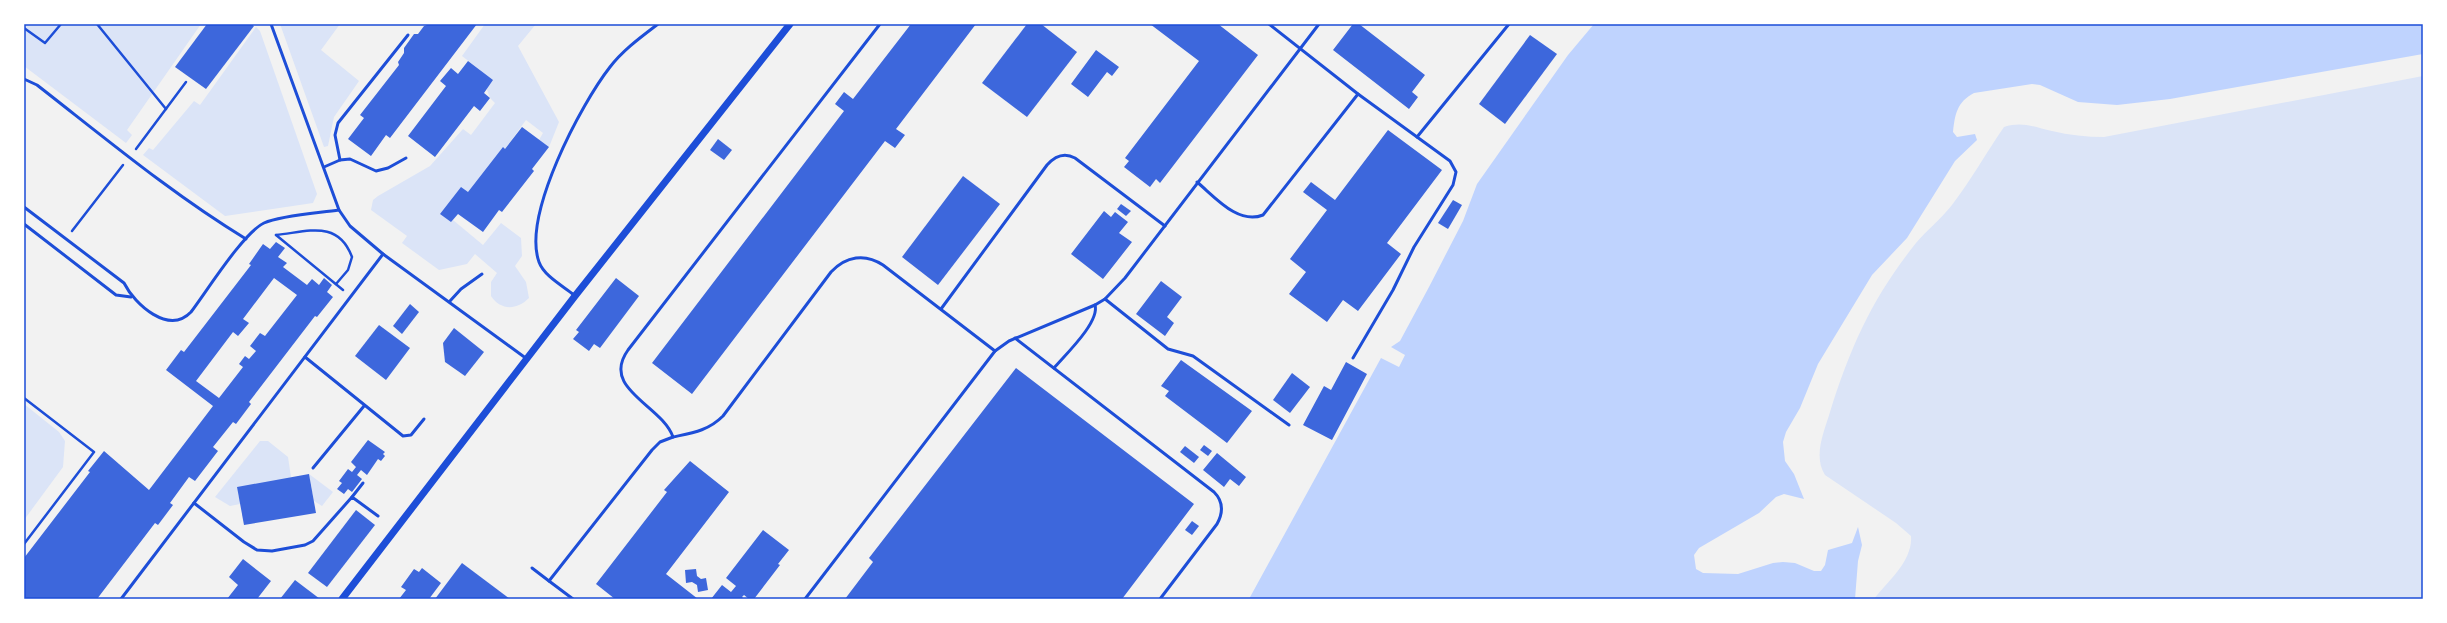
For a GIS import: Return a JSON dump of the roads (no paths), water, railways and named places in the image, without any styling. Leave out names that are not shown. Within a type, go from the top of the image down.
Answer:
[{"type":"street","points":[[342,599],[575,296],[790,24]]},
{"type":"lane","points":[[271,24],[339,210],[350,226],[383,254],[450,301],[527,359]]},
{"type":"lane","points":[[575,296],[540,264],[536,244],[538,213],[568,138],[602,78],[626,50],[658,24]]},
{"type":"lane","points":[[673,437],[664,420],[626,385],[621,366],[628,350],[880,24]]},
{"type":"lane","points":[[1269,24],[1299,50],[1453,164],[1456,172],[1454,182],[1414,247],[1393,290],[1353,358]]},
{"type":"lane","points":[[804,599],[995,351],[1015,338],[1095,305],[1105,299],[1125,278],[1319,24]]},
{"type":"lane","points":[[1417,137],[1509,24]]},
{"type":"lane","points":[[340,160],[335,135],[338,123],[408,35]]},
{"type":"lane","points":[[24,79],[37,85],[129,158],[209,216],[246,239]]},
{"type":"lane","points":[[1197,182],[1240,216],[1251,218],[1263,215],[1358,94]]},
{"type":"lane","points":[[941,309],[1047,165],[1056,156],[1067,155],[1075,158],[1165,226]]},
{"type":"lane","points":[[324,167],[340,160],[350,159],[376,171],[388,168],[406,158]]},
{"type":"lane","points":[[24,207],[124,283],[131,297]]},
{"type":"lane","points":[[24,224],[116,295],[131,297],[162,319],[173,322],[180,320],[191,312],[254,230],[266,223],[339,210]]},
{"type":"lane","points":[[121,599],[383,254]]},
{"type":"lane","points":[[549,580],[652,450],[660,442],[673,437],[706,429],[723,416],[831,272],[844,261],[864,257],[878,262],[995,351]]},
{"type":"lane","points":[[450,301],[460,290],[482,274]]},
{"type":"lane","points":[[1105,299],[1168,349],[1195,357],[1289,425]]},
{"type":"lane","points":[[1054,368],[1090,325],[1096,313],[1095,305]]},
{"type":"lane","points":[[1015,338],[1214,492],[1220,500],[1222,511],[1217,524],[1160,599]]},
{"type":"lane","points":[[305,357],[364,406],[406,437],[411,435],[424,419]]},
{"type":"lane","points":[[313,468],[364,406]]},
{"type":"lane","points":[[194,503],[247,544],[257,550],[267,551],[305,545],[313,541],[363,483]]},
{"type":"lane","points":[[352,497],[378,516]]},
{"type":"lane","points":[[532,568],[573,599]]},
{"type":"water","points":[[1594,24],[2423,24],[2423,54],[2170,99],[2117,105],[2078,102],[2040,85],[2032,84],[1974,93],[1964,100],[1956,114],[1953,132],[1957,137],[1975,134],[1977,140],[1955,161],[1907,238],[1872,275],[1818,364],[1800,408],[1786,432],[1783,442],[1785,461],[1794,474],[1804,499],[1784,494],[1776,497],[1759,513],[1699,548],[1694,555],[1696,569],[1703,573],[1738,574],[1773,563],[1783,562],[1795,563],[1814,571],[1821,571],[1825,565],[1828,550],[1852,543],[1858,527],[1862,545],[1858,561],[1855,599],[1249,599],[1381,358],[1399,367],[1405,355],[1391,347],[1400,341],[1429,287],[1463,221],[1477,184],[1568,55]]}]
